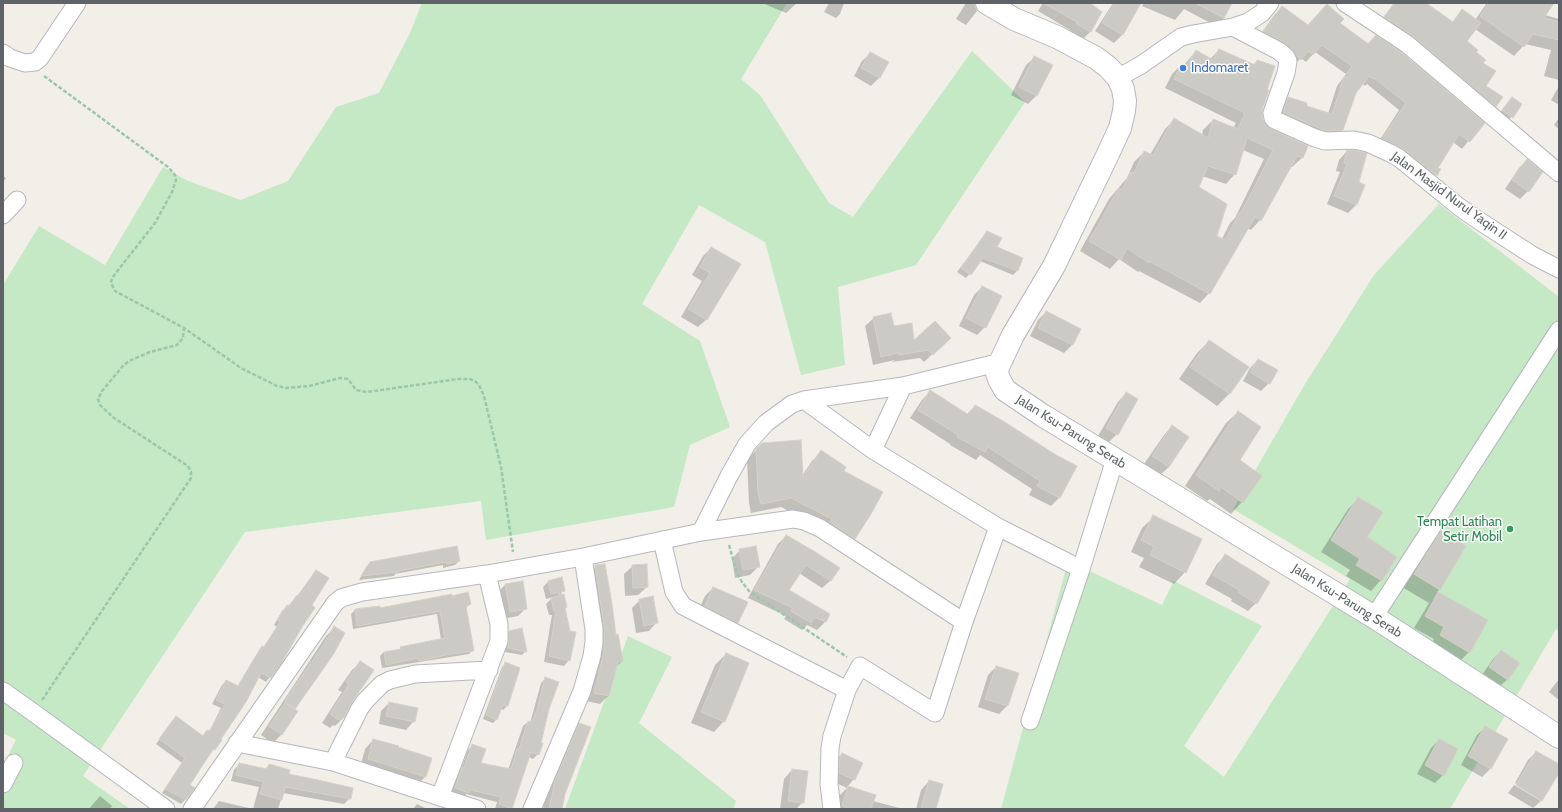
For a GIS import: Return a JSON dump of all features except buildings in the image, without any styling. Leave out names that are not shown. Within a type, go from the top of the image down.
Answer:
[{"type":"street","points":[[3,53],[10,58],[24,63],[35,62],[40,58],[77,3]]},
{"type":"street","name":"Jalan Ksu-Parung Serab","points":[[987,3],[1014,20],[1057,37],[1096,58],[1108,67],[1118,78],[1123,89],[1125,100],[1120,128],[1054,266],[1013,335],[1001,362],[997,373],[998,379],[1005,390],[1042,415],[1374,617],[1559,737]]},
{"type":"street","points":[[1118,78],[1141,65],[1181,38],[1193,34],[1233,27],[1255,18],[1270,3]]},
{"type":"street","points":[[1345,3],[1407,44],[1559,173]]},
{"type":"street","name":"Jalan Masjid Nurul Yaqin II","points":[[1233,27],[1279,51],[1286,57],[1288,62],[1286,73],[1272,113],[1275,120],[1315,138],[1331,141],[1354,140],[1368,143],[1390,153],[1399,158],[1458,206],[1478,220],[1532,255],[1559,268]]},
{"type":"street","points":[[3,215],[17,200]]},
{"type":"street","points":[[1374,617],[1559,330]]},
{"type":"street","points":[[701,532],[729,476],[748,444],[766,423],[792,404],[804,400],[903,386],[1001,362]]},
{"type":"street","points":[[873,450],[903,386]]},
{"type":"street","points":[[804,400],[873,450],[998,527],[1081,569]]},
{"type":"street","points":[[1030,721],[1081,569],[1115,459]]},
{"type":"street","points":[[192,809],[335,603],[341,598],[362,592],[487,574],[583,558],[701,532],[793,519],[812,524],[964,622]]},
{"type":"street","points":[[832,809],[829,784],[830,748],[846,690],[860,666],[935,713],[964,622],[998,527]]},
{"type":"street","points":[[662,540],[674,592],[683,606],[846,690]]},
{"type":"street","points":[[532,809],[582,691],[592,656],[594,629],[583,558]]},
{"type":"street","points":[[440,797],[497,648],[499,631],[487,574]]},
{"type":"street","points":[[333,762],[360,708],[382,684],[390,680],[415,674],[489,670]]},
{"type":"street","points":[[3,691],[166,809]]},
{"type":"street","points":[[237,743],[333,762],[477,809]]},
{"type":"street","points":[[3,784],[14,763]]},
{"type":"path","points":[[35,62],[44,77],[168,167],[175,175],[176,180],[172,192],[155,223],[112,278],[111,283],[115,291],[184,328],[241,368],[271,383],[286,388],[309,386],[340,378],[348,379],[356,390],[362,392],[376,392],[458,379],[470,379],[480,385],[501,467],[506,513],[515,569]]},
{"type":"path","points":[[34,712],[191,478],[191,469],[186,464],[114,418],[100,405],[98,398],[122,366],[150,352],[177,345],[183,338],[184,328]]},
{"type":"path","points":[[724,529],[737,573],[749,591],[860,666]]},
{"type":"green space","points":[[422,3],[787,3],[741,79],[760,95],[829,203],[853,217],[972,51],[1025,102],[916,265],[838,287],[845,365],[801,375],[765,242],[699,205],[642,304],[700,341],[730,427],[690,445],[674,507],[486,540],[481,501],[245,532],[83,776],[130,809],[3,809],[3,765],[16,740],[3,733],[3,285],[39,226],[105,265],[163,167],[188,181],[241,200],[288,181],[336,107],[379,93],[410,33]]},
{"type":"green space","points":[[1439,204],[1559,297],[1559,631],[1556,629],[1450,809],[1001,809],[1068,561],[1162,605],[1174,581],[1262,626],[1184,746],[1224,777],[1350,579],[1233,509],[1305,384],[1374,275]]},
{"type":"green space","points":[[628,636],[672,657],[639,723],[736,801],[733,809],[565,809]]},
{"type":"place","name":"Indomaret","points":[[1183,68]]},
{"type":"place","name":"Tempat Latihan Setir Mobil","points":[[1510,529]]}]
